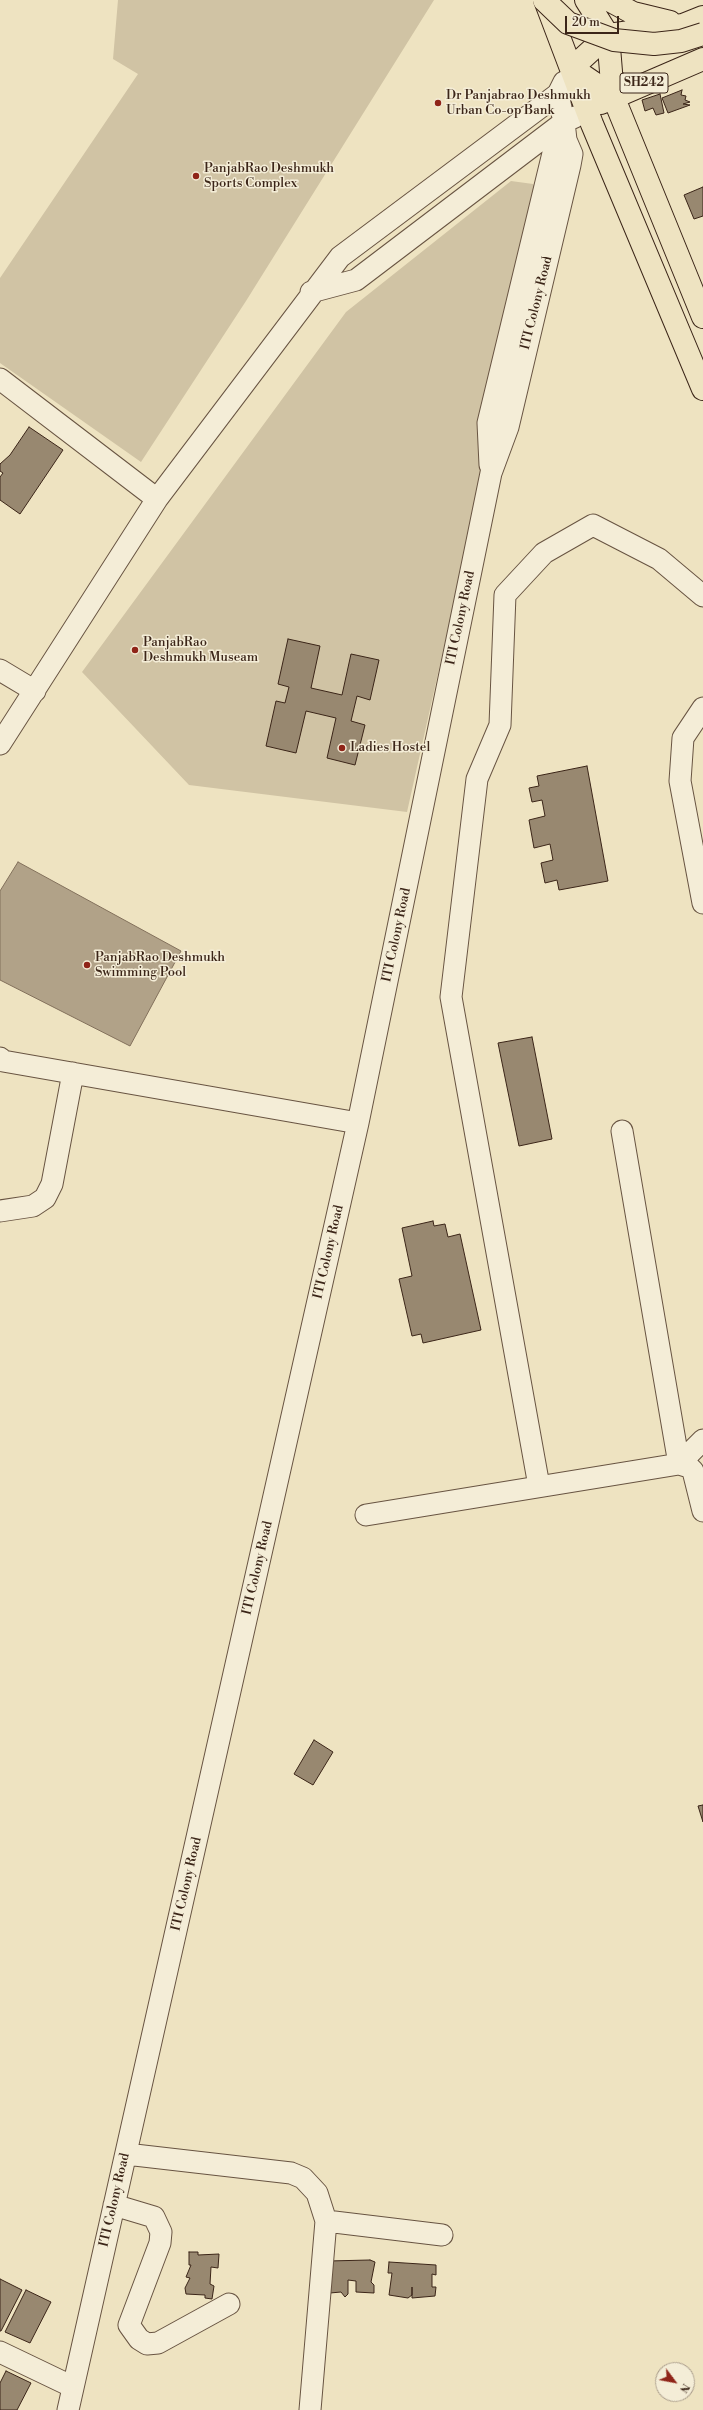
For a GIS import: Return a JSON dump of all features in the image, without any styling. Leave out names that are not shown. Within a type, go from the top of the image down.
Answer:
[{"type":"main road","points":[[544,0],[568,23],[614,40],[654,44],[681,41],[703,34]]},
{"type":"main road","points":[[544,0],[588,111],[694,344],[703,389]]},
{"type":"main road","points":[[586,0],[608,35],[613,96],[702,312]]},
{"type":"main road","points":[[609,0],[633,13],[683,25]]},
{"type":"main road","points":[[572,68],[608,35],[683,25],[703,17]]},
{"type":"main road","points":[[588,111],[592,81],[608,35]]},
{"type":"main road","name":"SH242","points":[[588,111],[613,96],[703,59]]},
{"type":"main road","points":[[572,68],[613,96]]},
{"type":"street","points":[[0,744],[157,499],[311,292],[340,257],[558,94],[572,68]]},
{"type":"street","name":"ITI Colony Road","points":[[68,2410],[358,1123],[491,473],[508,427],[570,165],[572,154],[565,131],[558,94]]},
{"type":"street","points":[[311,292],[356,280],[565,131],[588,111]]},
{"type":"street","points":[[0,379],[157,499]]},
{"type":"street","points":[[539,1486],[451,996],[477,779],[500,725],[505,595],[544,553],[593,525],[659,559],[703,596]]},
{"type":"street","points":[[0,670],[35,691]]},
{"type":"street","points":[[703,708],[683,738],[680,781],[703,904]]},
{"type":"street","points":[[0,1058],[4,1061],[358,1123]]},
{"type":"street","points":[[0,1211],[33,1206],[45,1198],[52,1184],[73,1073]]},
{"type":"street","points":[[622,1131],[679,1464]]},
{"type":"street","points":[[679,1464],[703,1440]]},
{"type":"street","points":[[366,1515],[679,1464],[689,1467],[692,1471],[703,1510]]},
{"type":"street","points":[[126,2154],[291,2173],[303,2178],[318,2193],[326,2221],[310,2410]]},
{"type":"street","points":[[114,2205],[154,2217],[161,2232],[160,2243],[129,2325],[139,2339],[147,2344],[158,2343],[229,2304]]},
{"type":"street","points":[[326,2221],[442,2235]]},
{"type":"street","points":[[0,2352],[73,2387]]},
{"type":"shaded area","name":"PanjabRao Deshmukh Sports Complex","points":[[118,0],[434,0],[246,301],[141,462],[0,363],[0,278],[138,74],[113,59]]},
{"type":"shaded area","points":[[511,181],[533,184],[544,199],[407,812],[189,785],[82,672],[346,312]]},
{"type":"shaded area","name":"PanjabRao Deshmukh Swimming Pool","points":[[18,862],[181,951],[130,1046],[0,980],[0,891]]},
{"type":"building","points":[[682,90],[681,95],[686,96],[685,100],[690,102],[683,104],[690,105],[668,113],[662,98]]},
{"type":"building","points":[[660,94],[664,113],[656,115],[653,108],[645,111],[642,100]]},
{"type":"building","points":[[703,187],[703,216],[694,219],[684,195]]},
{"type":"building","points":[[29,427],[63,450],[20,514],[0,500],[0,477],[3,473],[0,471],[0,464],[10,455]]},
{"type":"building","points":[[288,639],[320,646],[311,688],[342,695],[351,654],[379,660],[370,700],[357,696],[351,721],[365,725],[355,765],[327,758],[336,718],[306,711],[296,753],[266,746],[276,701],[285,703],[289,687],[278,684]]},
{"type":"building","points":[[587,766],[608,881],[559,890],[557,880],[545,883],[541,863],[553,860],[550,844],[534,848],[529,820],[545,816],[542,800],[532,802],[529,788],[539,786],[537,776]]},
{"type":"building","points":[[532,1037],[552,1139],[519,1146],[498,1043]]},
{"type":"building","points":[[433,1221],[434,1226],[445,1224],[448,1237],[460,1234],[481,1330],[423,1343],[421,1334],[412,1336],[399,1279],[412,1276],[402,1228]]},
{"type":"building","points":[[314,1740],[333,1752],[313,1785],[294,1774]]},
{"type":"building","points":[[703,1805],[703,1822],[698,1806]]},
{"type":"building","points":[[189,2252],[198,2252],[198,2255],[219,2254],[218,2268],[211,2267],[210,2284],[214,2286],[212,2299],[205,2298],[205,2295],[186,2294],[185,2288],[190,2278],[186,2277],[191,2265],[189,2265]]},
{"type":"building","points":[[370,2260],[375,2262],[371,2282],[374,2285],[374,2293],[356,2292],[356,2281],[348,2280],[348,2294],[345,2297],[341,2292],[330,2293],[332,2271],[328,2261]]},
{"type":"building","points":[[389,2262],[436,2265],[436,2275],[432,2274],[432,2287],[436,2287],[435,2296],[412,2298],[412,2295],[408,2298],[389,2295],[392,2273],[388,2273]]},
{"type":"building","points":[[0,2279],[22,2290],[1,2331],[0,2331]]},
{"type":"building","points":[[26,2290],[51,2302],[30,2343],[5,2332]]},
{"type":"building","points":[[6,2371],[31,2383],[17,2410],[0,2410],[0,2383]]},
{"type":"place","name":"Dr Panjabrao Deshmukh Urban Co-op Bank","points":[[438,103]]},
{"type":"place","name":"PanjabRao Deshmukh Sports Complex","points":[[196,176]]},
{"type":"place","name":"PanjabRao Deshmukh Museam","points":[[135,650]]},
{"type":"place","name":"Ladies Hostel","points":[[342,748]]},
{"type":"place","name":"PanjabRao Deshmukh Swimming Pool","points":[[87,965]]}]
